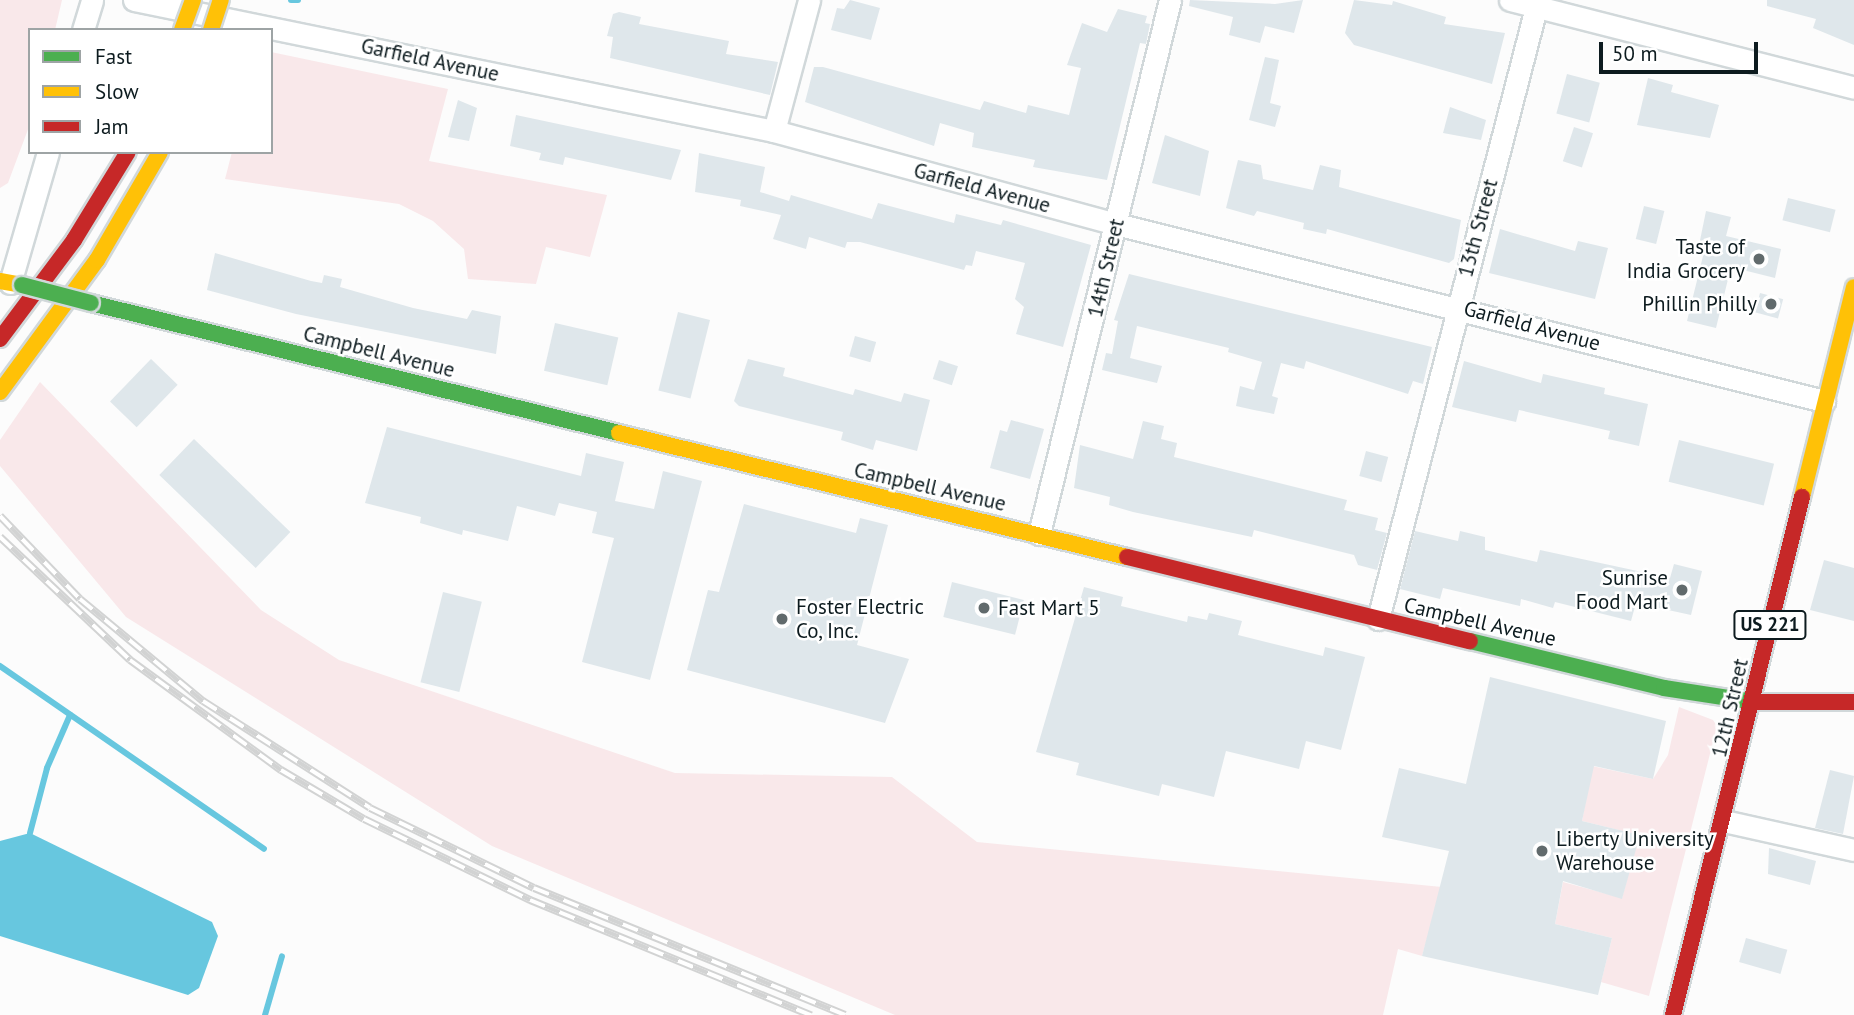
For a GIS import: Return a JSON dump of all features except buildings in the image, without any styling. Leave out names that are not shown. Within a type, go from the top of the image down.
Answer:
[{"type":"main road","points":[[183,28],[193,0]]},
{"type":"main road","points":[[212,28],[221,0]]},
{"type":"main road","points":[[0,339],[74,240],[127,154]]},
{"type":"main road","points":[[0,392],[97,260],[159,154]]},
{"type":"main road","name":"Campbell Avenue","points":[[11,283],[1664,688],[1754,702],[1854,702]]},
{"type":"main road","name":"12th Street","points":[[1673,1015],[1754,702],[1824,401],[1853,298]]},
{"type":"street","points":[[84,28],[92,0]]},
{"type":"street","name":"Garfield Avenue","points":[[134,0],[271,28]]},
{"type":"street","points":[[774,131],[809,0]]},
{"type":"street","name":"14th Street","points":[[1039,534],[1170,0]]},
{"type":"street","points":[[1510,0],[1537,3],[1854,88]]},
{"type":"street","name":"13th Street","points":[[1378,619],[1537,3]]},
{"type":"street","name":"Garfield Avenue","points":[[273,28],[774,131],[1116,224],[1458,305],[1824,401]]},
{"type":"street","points":[[11,283],[47,154]]},
{"type":"street","points":[[1724,821],[1854,850]]},
{"type":"shaded area","points":[[0,0],[62,0],[55,28],[28,28],[28,129],[8,183],[0,188]]},
{"type":"shaded area","points":[[273,52],[448,89],[429,161],[607,195],[590,257],[546,247],[536,284],[468,279],[464,249],[433,221],[399,204],[225,179],[231,154],[273,154]]},
{"type":"shaded area","points":[[40,382],[261,610],[339,660],[675,773],[892,777],[977,842],[1442,887],[1422,956],[1398,949],[1383,1015],[895,1015],[492,846],[126,617],[0,466],[0,440]]},
{"type":"shaded area","points":[[1679,707],[1713,720],[1717,726],[1649,996],[1601,982],[1612,938],[1555,924],[1563,882],[1622,898],[1639,835],[1582,821],[1592,766],[1653,779],[1668,755]]},
{"type":"water","points":[[30,833],[212,922],[218,936],[199,988],[188,995],[0,936],[0,841]]},
{"type":"waterway","points":[[291,0],[298,0]]},
{"type":"waterway","points":[[0,666],[264,849]]},
{"type":"waterway","points":[[30,833],[47,768],[70,715]]},
{"type":"waterway","points":[[265,1015],[282,956]]},
{"type":"railway","points":[[0,516],[80,599],[203,701],[370,808],[534,888],[845,1015]]},
{"type":"railway","points":[[0,537],[130,660],[281,770],[364,819],[530,900],[811,1015]]},
{"type":"traffic: fast","points":[[22,285],[91,303]]},
{"type":"traffic: fast","points":[[91,303],[619,433]]},
{"type":"traffic: fast","points":[[1470,641],[1664,688],[1754,702]]},
{"type":"traffic: slow","points":[[183,28],[193,0]]},
{"type":"traffic: slow","points":[[212,28],[221,0]]},
{"type":"traffic: slow","points":[[0,392],[97,260],[159,154]]},
{"type":"traffic: slow","points":[[0,281],[22,285]]},
{"type":"traffic: slow","points":[[1802,497],[1854,287]]},
{"type":"traffic: slow","points":[[619,433],[1127,557]]},
{"type":"traffic: jam","points":[[0,339],[74,240],[127,154]]},
{"type":"traffic: jam","points":[[1673,1015],[1802,497]]},
{"type":"traffic: jam","points":[[1127,557],[1470,641]]},
{"type":"traffic: jam","points":[[1754,702],[1854,702]]},
{"type":"place","name":"Taste of India Grocery","points":[[1759,259]]},
{"type":"place","name":"Phillin Philly","points":[[1771,304]]},
{"type":"place","name":"Sunrise Food Mart","points":[[1682,590]]},
{"type":"place","name":"Fast Mart 5","points":[[984,608]]},
{"type":"place","name":"Foster Electric Co, Inc.","points":[[782,619]]},
{"type":"place","name":"Liberty University Warehouse","points":[[1542,851]]}]
